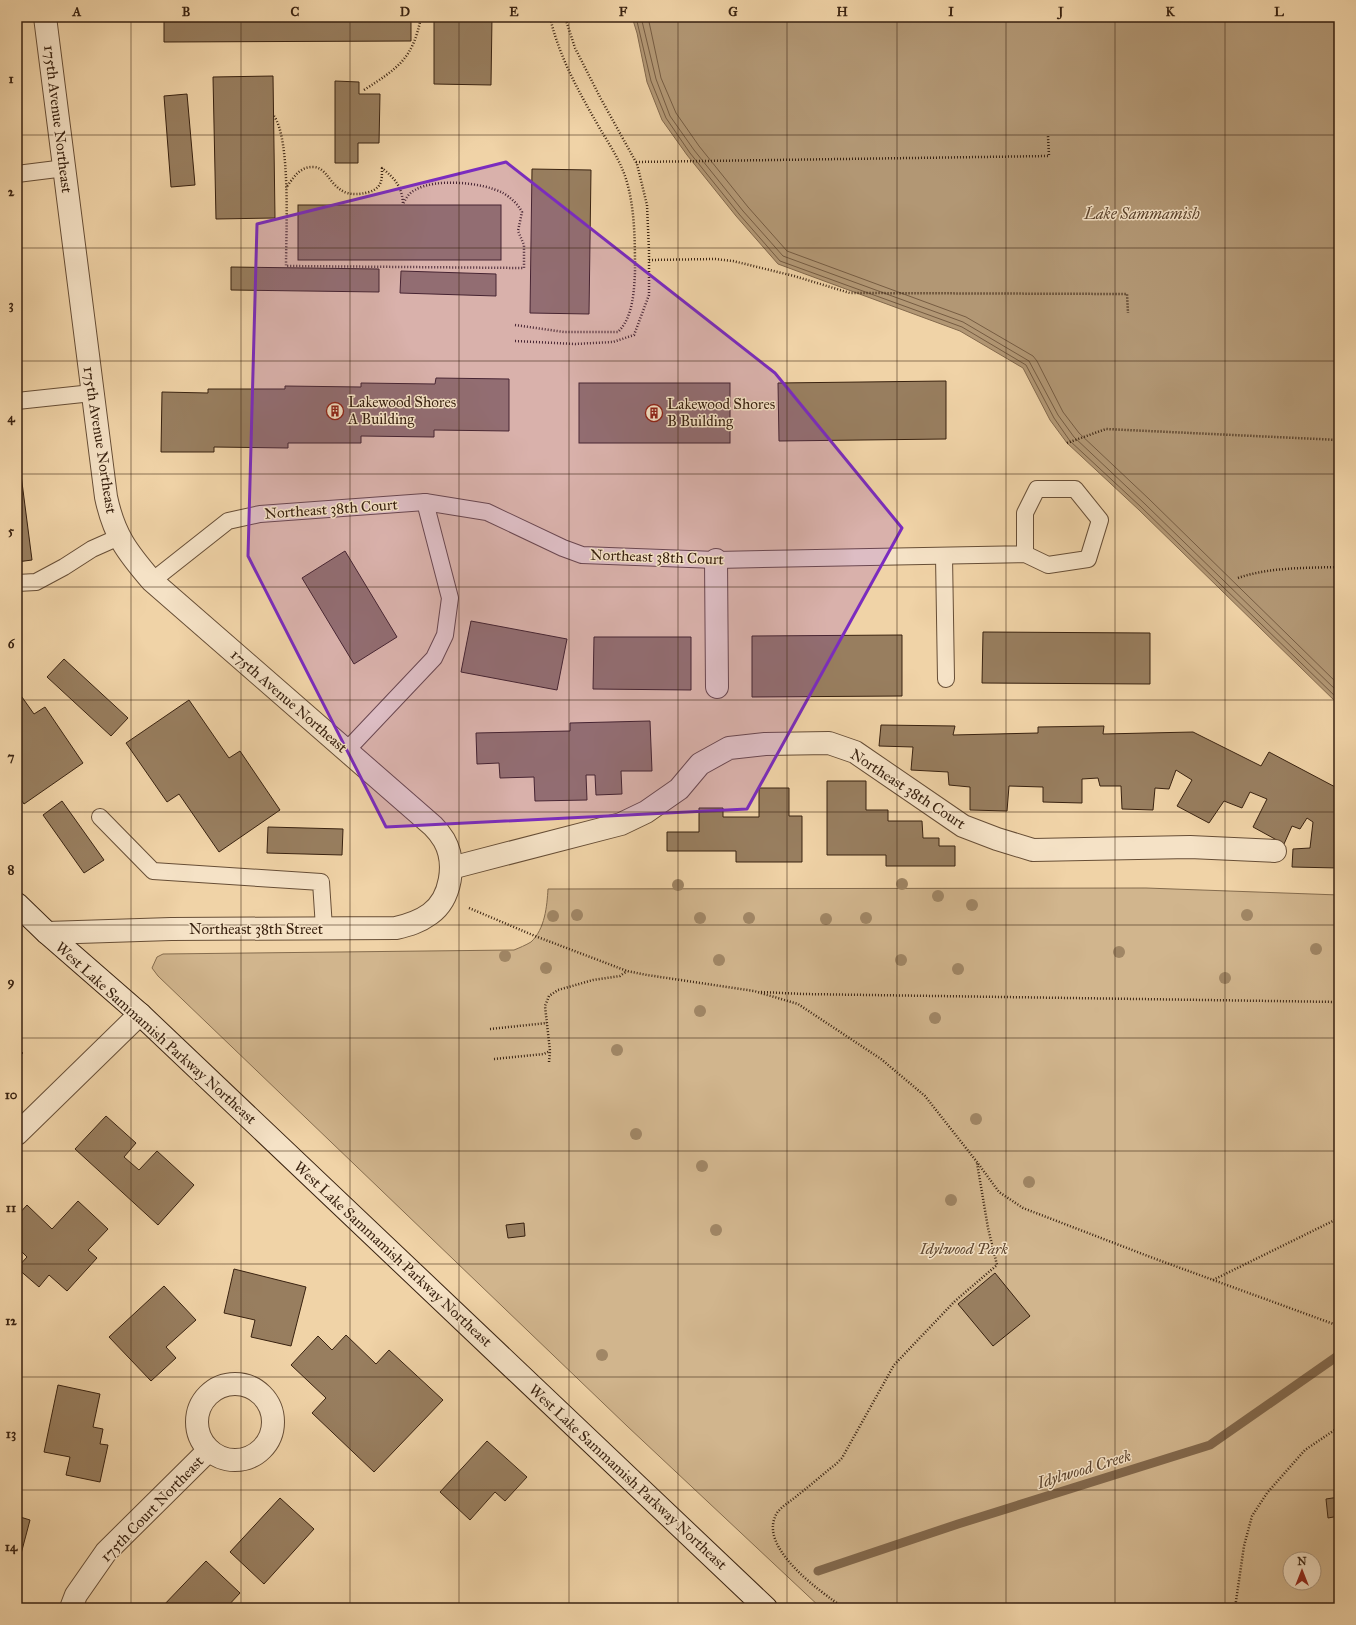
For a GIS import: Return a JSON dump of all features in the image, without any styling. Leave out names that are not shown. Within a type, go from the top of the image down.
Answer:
[{"type":"street","name":"175th Avenue Northeast","points":[[45,17],[106,497],[110,517],[119,537],[131,557],[152,581],[433,826],[445,841],[451,860],[447,885]]},
{"type":"street","points":[[716,560],[717,688]]},
{"type":"street","name":"Northeast 38th Court","points":[[447,885],[621,824],[646,812],[679,790],[700,764],[729,748],[765,744],[830,743],[855,752],[963,826],[998,840],[1033,850],[1190,847],[1275,851]]},
{"type":"street","name":"Northeast 38th Street","points":[[46,933],[171,929],[396,928],[415,923],[432,913],[447,885]]},
{"type":"street","name":"West Lake Sammamish Parkway Northeast","points":[[17,904],[46,933],[140,1014],[766,1608]]},
{"type":"street","points":[[17,1134],[140,1014]]},
{"type":"street","name":"175th Court Northeast","points":[[71,1608],[76,1594],[106,1552],[209,1450]]},
{"type":"lane","points":[[17,174],[65,168]]},
{"type":"lane","points":[[17,401],[92,393]]},
{"type":"lane","name":"Northeast 38th Court","points":[[152,581],[228,521],[260,514],[425,502],[486,512],[563,548],[582,555],[716,560],[1025,554],[1048,565],[1088,559],[1100,520],[1075,489],[1037,489],[1025,513],[1025,554]]},
{"type":"lane","points":[[346,751],[434,658],[445,635],[450,598],[425,502]]},
{"type":"lane","points":[[17,583],[36,582],[64,567],[92,549],[119,537]]},
{"type":"lane","points":[[944,556],[946,679]]},
{"type":"lane","points":[[100,817],[153,871],[321,882],[324,928]]},
{"type":"path","points":[[364,90],[394,70],[414,46],[422,17]]},
{"type":"path","points":[[515,325],[564,332],[618,332],[625,325],[631,308],[634,283],[635,242],[626,179],[616,157],[569,74],[555,39],[550,17]]},
{"type":"path","points":[[515,341],[575,344],[613,342],[634,335],[649,295],[647,205],[637,164],[575,48],[565,17]]},
{"type":"path","points":[[274,116],[279,125],[283,138],[286,188],[286,266],[524,268],[524,245],[518,231],[522,212],[512,199],[503,193],[492,189],[455,183],[430,185],[416,189],[408,195],[403,204],[402,193],[398,184],[382,168],[382,183],[378,187],[365,193],[346,193],[338,189],[324,172],[316,167],[306,168],[297,173],[286,188]]},
{"type":"path","points":[[636,162],[1049,156],[1048,136]]},
{"type":"path","points":[[649,260],[714,259],[733,261],[794,276],[850,293],[1127,294],[1128,313]]},
{"type":"path","points":[[1067,443],[1106,429],[1339,440]]},
{"type":"path","points":[[1238,578],[1255,572],[1272,569],[1339,567]]},
{"type":"path","points":[[447,885],[535,936],[627,971],[754,991],[796,994],[1339,1002]]},
{"type":"path","points":[[549,1062],[550,1051],[545,1006],[549,996],[558,990],[593,980],[620,976],[627,971]]},
{"type":"path","points":[[754,991],[798,1004],[882,1059],[925,1096],[999,1192],[1023,1208],[1339,1326]]},
{"type":"path","points":[[490,1029],[546,1023]]},
{"type":"path","points":[[494,1059],[544,1054],[550,1051]]},
{"type":"path","points":[[844,1608],[801,1576],[778,1546],[774,1535],[774,1520],[782,1508],[842,1458],[894,1365],[955,1301],[998,1265],[988,1228],[977,1162]]},
{"type":"path","points":[[1213,1280],[1339,1218]]},
{"type":"path","points":[[1235,1608],[1244,1546],[1252,1516],[1267,1492],[1305,1450],[1339,1427]]},
{"type":"highlighted area","points":[[506,162],[775,373],[902,528],[747,809],[386,827],[248,556],[257,224]]},
{"type":"green space","name":"Idylwood Park","points":[[1146,888],[1339,895],[1339,1608],[821,1608],[627,1426],[158,976],[152,968],[157,957],[163,954],[514,950],[531,942],[536,937],[546,910],[548,889]]},
{"type":"water","name":"Lake Sammamish","points":[[632,17],[1339,17],[1339,705],[1139,510],[1067,443],[1050,420],[1023,368],[960,331],[778,264],[736,216],[687,155],[662,120],[647,82],[637,33]]},
{"type":"building","points":[[164,17],[411,17],[411,41],[164,42]]},
{"type":"building","points":[[434,17],[492,17],[491,85],[434,84]]},
{"type":"building","points":[[273,76],[275,218],[216,219],[213,77]]},
{"type":"building","points":[[335,81],[359,82],[359,94],[380,94],[379,143],[358,143],[358,163],[335,163]]},
{"type":"building","points":[[187,94],[195,185],[171,187],[164,96]]},
{"type":"building","points":[[532,169],[591,170],[589,314],[530,313]]},
{"type":"building","points":[[298,205],[501,205],[501,260],[298,260]]},
{"type":"building","points":[[231,267],[379,269],[379,292],[231,290]]},
{"type":"building","points":[[401,271],[496,274],[496,296],[400,293]]},
{"type":"building","name":"Lakewood Shores A Building","points":[[436,378],[509,379],[509,431],[434,430],[434,437],[361,436],[361,443],[288,443],[288,448],[214,447],[214,452],[161,452],[162,392],[208,393],[208,389],[285,389],[285,386],[361,387],[361,383],[435,384]]},
{"type":"building","points":[[946,381],[946,439],[779,441],[778,383]]},
{"type":"building","name":"Lakewood Shores B Building","points":[[579,383],[730,383],[730,443],[579,443]]},
{"type":"building","points":[[17,467],[20,467],[32,560],[17,562]]},
{"type":"building","points":[[345,551],[397,637],[354,664],[302,578]]},
{"type":"building","points":[[471,621],[567,639],[557,690],[461,672]]},
{"type":"building","points":[[983,632],[1150,633],[1150,684],[982,683]]},
{"type":"building","points":[[902,635],[902,696],[752,697],[752,636]]},
{"type":"building","points":[[594,637],[691,637],[691,690],[593,689]]},
{"type":"building","points":[[64,659],[128,718],[111,736],[47,677]]},
{"type":"building","points":[[17,690],[34,714],[45,707],[83,763],[24,804],[17,794]]},
{"type":"building","points":[[189,700],[229,758],[240,751],[280,810],[219,852],[179,794],[167,802],[126,743]]},
{"type":"building","points":[[650,721],[652,771],[621,771],[622,794],[596,795],[595,775],[586,775],[587,800],[535,801],[534,777],[500,778],[499,763],[477,764],[476,733],[570,731],[570,723]]},
{"type":"building","points":[[881,725],[955,726],[953,735],[1038,733],[1038,727],[1104,726],[1103,734],[1193,732],[1261,766],[1269,752],[1339,789],[1339,868],[1292,867],[1293,849],[1310,848],[1313,822],[1307,818],[1300,829],[1292,826],[1284,844],[1253,827],[1267,799],[1250,792],[1242,808],[1224,801],[1209,823],[1177,806],[1192,780],[1176,770],[1169,789],[1155,788],[1153,810],[1122,809],[1121,786],[1100,786],[1098,778],[1082,779],[1082,803],[1043,802],[1043,787],[1009,786],[1007,811],[970,810],[970,787],[949,785],[948,772],[911,770],[913,747],[879,746]]},
{"type":"building","points":[[827,781],[866,781],[866,810],[888,810],[888,821],[922,821],[923,838],[939,838],[939,846],[955,846],[955,866],[886,866],[886,855],[827,855]]},
{"type":"building","points":[[759,788],[789,788],[789,816],[802,816],[802,862],[736,862],[736,851],[667,851],[667,832],[699,832],[699,808],[723,808],[723,817],[759,817]]},
{"type":"building","points":[[62,801],[104,860],[84,873],[43,815]]},
{"type":"building","points":[[268,827],[343,829],[342,855],[267,853]]},
{"type":"building","points":[[17,1048],[23,1053],[17,1059]]},
{"type":"building","points":[[106,1116],[136,1143],[124,1157],[139,1170],[157,1151],[194,1185],[158,1225],[75,1149]]},
{"type":"building","points":[[78,1201],[108,1229],[88,1250],[97,1258],[67,1291],[49,1275],[39,1287],[17,1268],[27,1257],[17,1247],[17,1216],[27,1205],[52,1229]]},
{"type":"building","points":[[524,1223],[525,1236],[508,1238],[506,1225]]},
{"type":"building","points":[[234,1269],[306,1287],[291,1346],[251,1337],[255,1320],[224,1313]]},
{"type":"building","points":[[995,1273],[1030,1316],[993,1346],[958,1304]]},
{"type":"building","points":[[164,1286],[196,1320],[166,1347],[176,1358],[151,1381],[109,1337]]},
{"type":"building","points":[[346,1335],[376,1364],[389,1350],[443,1400],[374,1472],[312,1413],[326,1398],[291,1365],[318,1336],[332,1350]]},
{"type":"building","points":[[58,1385],[100,1394],[93,1427],[103,1429],[100,1444],[108,1445],[100,1482],[66,1475],[70,1457],[44,1452]]},
{"type":"building","points":[[487,1441],[527,1477],[505,1501],[495,1492],[470,1520],[440,1492]]},
{"type":"building","points":[[17,1484],[21,1485],[17,1503]]},
{"type":"building","points":[[1339,1497],[1339,1516],[1328,1518],[1326,1499]]},
{"type":"building","points":[[280,1498],[314,1529],[264,1584],[230,1552]]},
{"type":"building","points":[[17,1516],[30,1520],[17,1569]]},
{"type":"building","points":[[206,1561],[240,1593],[226,1608],[161,1608]]},
{"type":"waterway","name":"Idylwood Creek","points":[[818,1571],[958,1524],[1210,1445],[1339,1355]]},
{"type":"place","name":"Lakewood Shores A Building","points":[[335,411]]},
{"type":"place","name":"Lakewood Shores B Building","points":[[654,413]]}]
